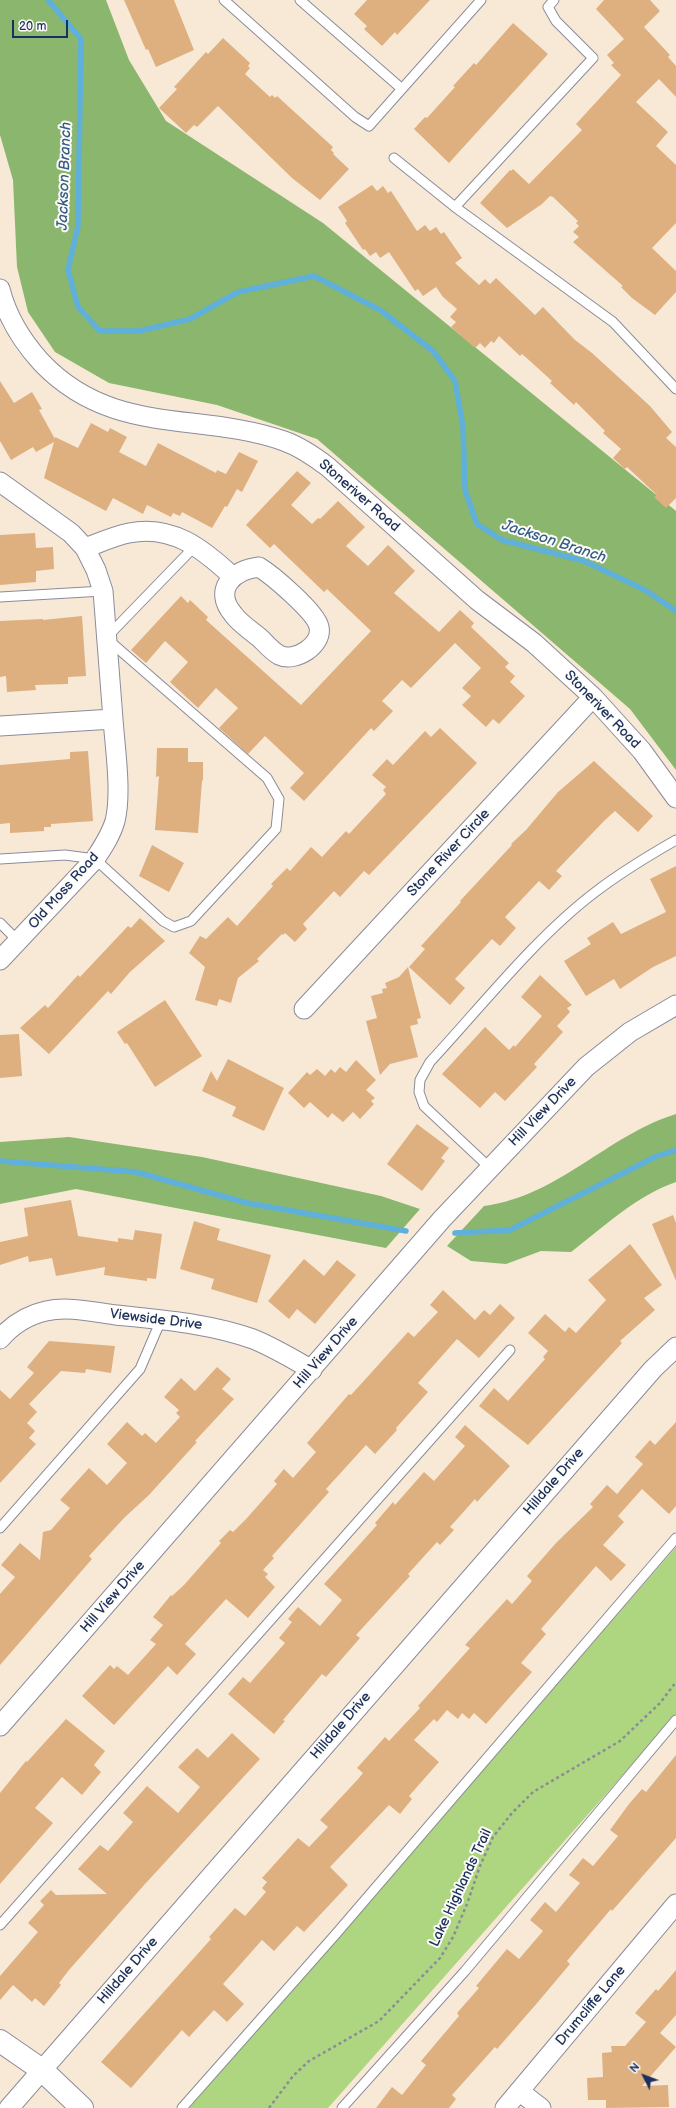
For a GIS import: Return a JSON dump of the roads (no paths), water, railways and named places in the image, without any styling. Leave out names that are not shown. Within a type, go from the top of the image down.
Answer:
[{"type":"street","name":"Stoneriver Road","points":[[0,289],[3,302],[15,327],[32,351],[51,372],[78,392],[107,406],[137,416],[245,431],[286,441],[307,451],[328,467],[476,600],[534,643],[593,697],[642,751],[676,798]]},
{"type":"street","name":"Old Moss Road","points":[[0,482],[71,533],[85,548],[96,570],[103,591],[113,719],[117,801],[116,814],[107,840],[95,859],[0,960]]},
{"type":"street","points":[[85,548],[129,533],[153,531],[177,536],[196,545],[232,576]]},
{"type":"street","points":[[246,568],[259,568],[268,573],[314,616],[319,628],[317,638],[302,655],[290,658],[279,654],[233,614],[226,602],[225,589],[232,576],[246,568]]},
{"type":"street","name":"Stone River Circle","points":[[304,1009],[593,697]]},
{"type":"street","points":[[0,726],[113,719]]},
{"type":"street","name":"Hill View Drive","points":[[0,1726],[489,1167],[586,1067],[630,1032],[676,1005]]},
{"type":"street","name":"Viewside Drive","points":[[0,1339],[23,1320],[46,1311],[74,1310],[194,1323],[246,1337],[282,1353],[312,1370]]},
{"type":"street","name":"Hilldale Drive","points":[[9,2108],[648,1375],[676,1347]]},
{"type":"street","name":"Drumcliffe Lane","points":[[505,2108],[676,1904]]},
{"type":"street","points":[[0,2041],[42,2070],[82,2108]]},
{"type":"street","points":[[519,2091],[541,2108]]},
{"type":"lane","points":[[224,0],[355,117],[370,126],[481,0]]},
{"type":"lane","points":[[300,0],[402,89]]},
{"type":"lane","points":[[455,207],[593,58],[556,21],[548,7],[554,0]]},
{"type":"lane","points":[[394,158],[455,207],[613,322],[676,389]]},
{"type":"lane","points":[[0,859],[65,855],[95,859],[163,921],[174,927],[191,920],[276,829],[279,799],[267,778],[106,638],[196,545]]},
{"type":"lane","points":[[0,597],[103,591]]},
{"type":"lane","points":[[489,1167],[424,1106],[419,1092],[420,1080],[430,1062],[540,942],[593,893],[636,863],[676,840]]},
{"type":"lane","points":[[0,923],[18,941]]},
{"type":"lane","points":[[0,1528],[140,1369],[161,1320]]},
{"type":"lane","points":[[0,1925],[510,1350]]},
{"type":"lane","points":[[182,2108],[335,1935],[676,1538]]},
{"type":"lane","points":[[342,2108],[465,1971],[676,1720]]},
{"type":"waterway","name":"Jackson Branch","points":[[48,0],[81,39],[78,226],[68,270],[78,307],[100,331],[139,331],[190,319],[238,292],[314,276],[380,310],[433,351],[455,381],[463,427],[465,490],[477,524],[502,540],[584,561],[645,590],[676,611]]},
{"type":"waterway","points":[[455,1233],[510,1230],[657,1156],[676,1150]]},
{"type":"waterway","points":[[0,1161],[136,1172],[247,1203],[406,1231]]}]
